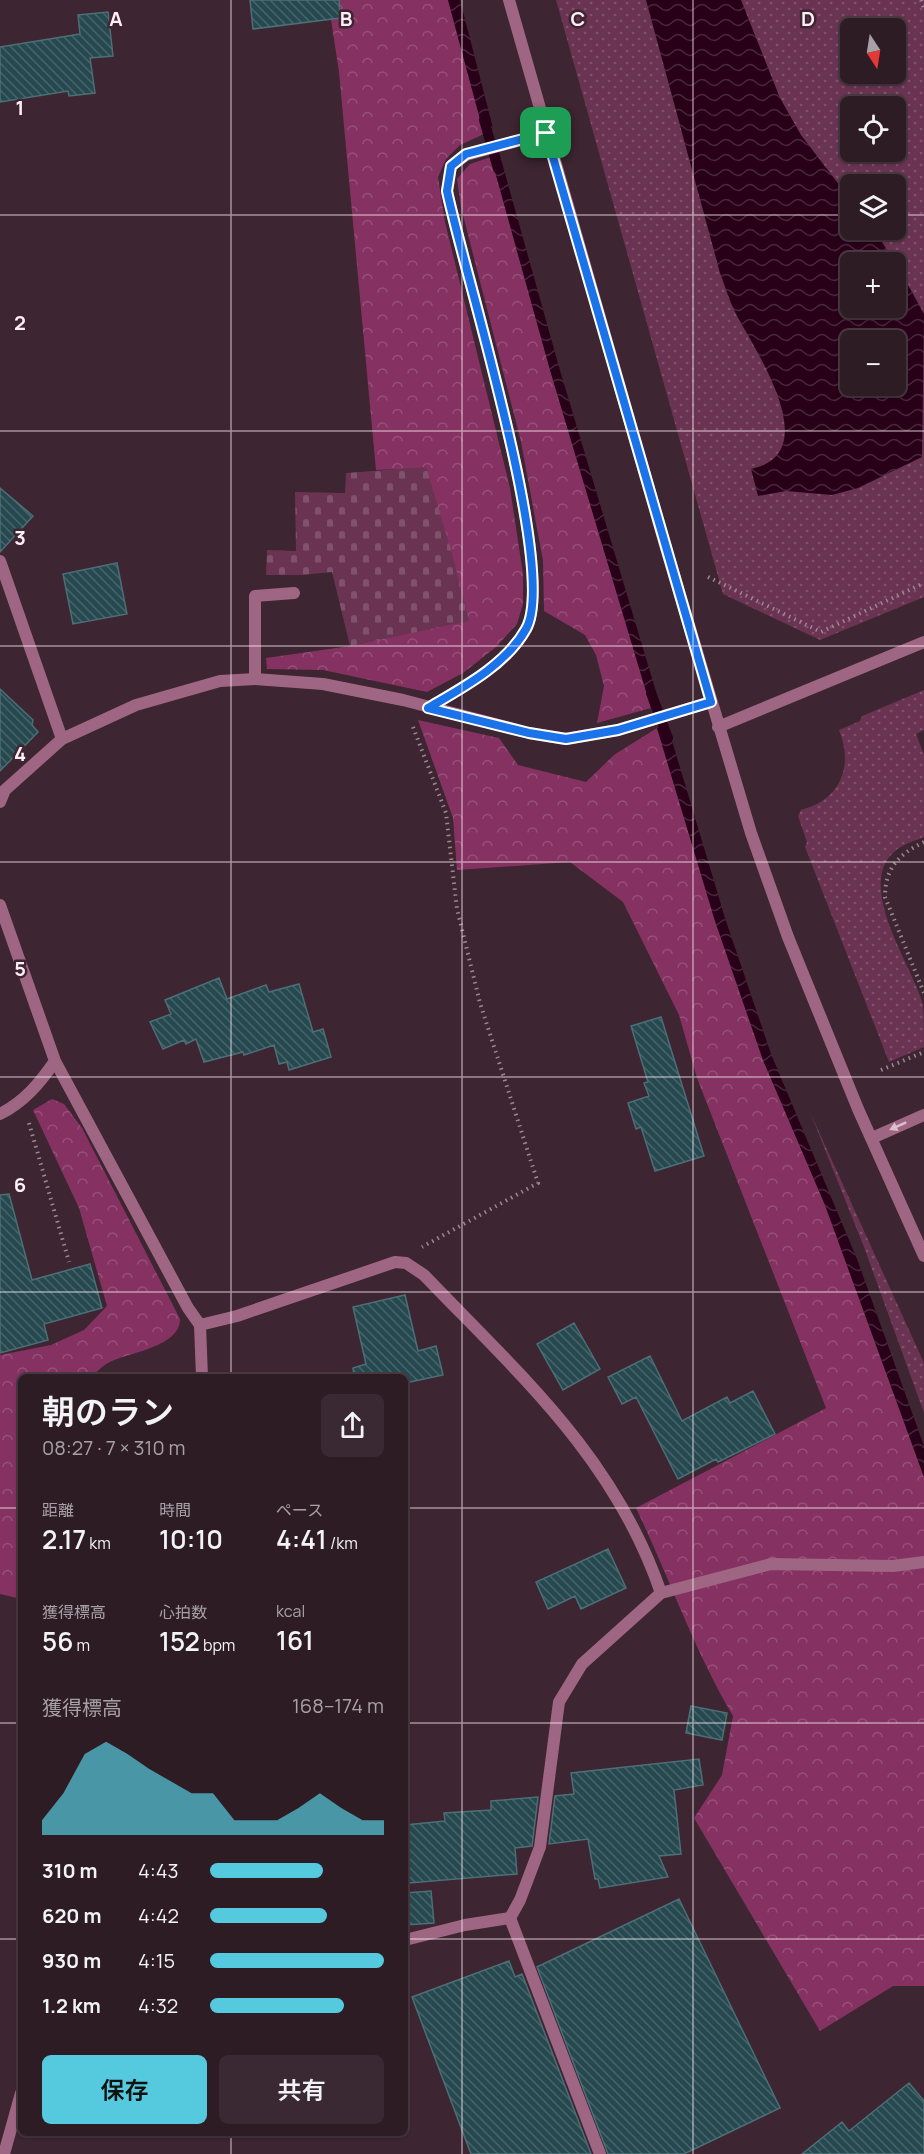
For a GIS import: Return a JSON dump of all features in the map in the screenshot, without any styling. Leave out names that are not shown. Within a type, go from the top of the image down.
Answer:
[{"type":"street","points":[[509,0],[718,727],[751,833],[788,937],[924,1256]]},
{"type":"street","points":[[428,708],[460,689],[506,656],[527,628],[533,593],[531,548],[517,475],[447,191],[451,166],[466,154],[546,133]]},
{"type":"street","points":[[0,561],[62,739]]},
{"type":"street","points":[[255,679],[255,596],[294,593]]},
{"type":"street","points":[[718,727],[924,642]]},
{"type":"street","points":[[2,792],[62,739],[136,705],[220,681],[255,679],[323,684],[403,700],[529,733],[566,739],[618,730],[651,718],[711,702]]},
{"type":"street","points":[[0,905],[55,1061],[188,1308],[200,1325],[202,1374]]},
{"type":"street","points":[[0,1114],[39,1084],[55,1061]]},
{"type":"street","points":[[872,1138],[924,1115]]},
{"type":"street","points":[[200,1325],[237,1316],[395,1262],[406,1263],[424,1275],[555,1410],[598,1466],[638,1534],[661,1593]]},
{"type":"street","points":[[600,2154],[510,1918],[520,1900],[540,1847],[559,1701],[582,1664],[661,1593],[771,1563],[893,1566],[924,1562]]},
{"type":"street","points":[[408,1939],[465,1925],[510,1918]]},
{"type":"street","points":[[4,2154],[18,2104]]},
{"type":"path","points":[[921,0],[924,8]]},
{"type":"path","points":[[708,577],[821,632],[924,583]]},
{"type":"path","points":[[395,1262],[538,1183],[480,1003],[457,909],[446,813],[403,700]]},
{"type":"path","points":[[924,842],[908,849],[894,862],[885,885],[885,897],[924,993]]},
{"type":"path","points":[[880,1070],[924,1052]]},
{"type":"path","points":[[22,1099],[69,1262]]},
{"type":"green space","points":[[328,0],[448,0],[484,134],[460,145],[446,159],[438,177],[445,222],[510,488],[523,574],[523,604],[517,624],[496,647],[463,673],[427,692],[323,670],[267,669],[266,658],[350,646],[468,620],[426,468],[376,470],[339,72]]},
{"type":"green space","points":[[556,0],[924,0],[924,597],[820,640],[723,594]]},
{"type":"green space","points":[[491,157],[550,370],[651,708],[597,723],[604,686],[596,655],[585,635],[544,611],[543,561],[521,442],[461,207],[457,179],[470,164]]},
{"type":"green space","points":[[426,467],[452,553],[469,621],[350,646],[332,572],[266,575],[267,550],[296,551],[295,492],[345,493],[346,473]]},
{"type":"green space","points":[[924,690],[924,730],[916,734],[924,755],[924,837],[895,851],[884,866],[881,884],[883,905],[890,927],[923,1005],[924,1047],[889,1062],[805,847],[807,842],[798,816],[801,810],[826,798],[840,780],[845,757],[839,730],[860,721],[862,716]]},
{"type":"green space","points":[[418,720],[499,738],[518,765],[586,782],[614,755],[657,728],[715,921],[763,1060],[825,1205],[924,1477],[924,1986],[893,1986],[820,2031],[694,1818],[722,1775],[733,1716],[694,1639],[636,1508],[826,1408],[697,1078],[679,1015],[623,902],[570,862],[457,870],[453,818]]},
{"type":"green space","points":[[52,1099],[64,1104],[82,1128],[180,1319],[178,1328],[163,1342],[110,1362],[94,1374],[18,1374],[18,1598],[0,1594],[0,1355],[51,1345],[84,1330],[107,1306],[79,1208],[33,1110]]},
{"type":"green space","points":[[810,1112],[924,1363],[924,1413],[864,1247]]},
{"type":"water","points":[[448,0],[460,0],[493,128],[484,134]]},
{"type":"water","points":[[646,0],[741,0],[780,98],[801,135],[840,186],[840,240],[881,240],[888,252],[840,252],[840,318],[906,318],[906,281],[924,314],[922,457],[858,488],[832,495],[786,491],[758,496],[751,469],[773,459],[783,443],[784,422],[779,398],[729,298],[720,273]]},
{"type":"water","points":[[499,152],[559,367],[660,705],[651,708],[550,370],[491,157]]},
{"type":"water","points":[[667,724],[725,918],[771,1054],[857,1259],[924,1446],[924,1477],[825,1205],[763,1060],[715,921],[657,728]]},
{"type":"building","points":[[250,0],[339,0],[340,18],[253,29]]},
{"type":"building","points":[[108,12],[113,56],[90,58],[95,93],[69,96],[68,91],[0,102],[0,47],[80,34],[78,15]]},
{"type":"building","points":[[0,488],[33,516],[0,552]]},
{"type":"building","points":[[117,563],[127,614],[73,624],[63,574]]},
{"type":"building","points":[[0,689],[33,720],[32,725],[38,732],[0,771]]},
{"type":"building","points":[[219,978],[227,999],[266,985],[269,992],[299,984],[313,1032],[323,1029],[331,1057],[289,1070],[287,1062],[279,1064],[274,1045],[244,1055],[243,1052],[204,1062],[196,1039],[186,1044],[184,1040],[163,1049],[150,1022],[171,1014],[165,1000]]},
{"type":"building","points":[[661,1017],[704,1156],[655,1171],[641,1127],[636,1129],[628,1103],[649,1096],[644,1083],[648,1082],[631,1026]]},
{"type":"building","points":[[9,1194],[32,1280],[90,1264],[102,1308],[44,1324],[48,1340],[0,1353],[0,1195]]},
{"type":"building","points":[[405,1295],[418,1351],[436,1346],[443,1375],[408,1382],[408,1374],[354,1374],[353,1368],[366,1364],[353,1307]]},
{"type":"building","points":[[574,1323],[600,1369],[563,1390],[537,1344]]},
{"type":"building","points":[[650,1356],[682,1421],[727,1397],[730,1403],[753,1391],[775,1434],[718,1462],[716,1459],[678,1479],[636,1397],[622,1404],[608,1377]]},
{"type":"building","points":[[608,1549],[626,1588],[581,1609],[575,1596],[548,1609],[536,1582]]},
{"type":"building","points":[[691,1706],[727,1713],[722,1740],[686,1733]]},
{"type":"building","points":[[699,1759],[703,1785],[674,1790],[681,1854],[659,1856],[668,1877],[600,1888],[598,1879],[595,1879],[588,1839],[549,1844],[555,1796],[574,1794],[571,1773]]},
{"type":"building","points":[[538,1797],[532,1846],[515,1848],[517,1874],[409,1883],[408,1825],[445,1821],[444,1813],[491,1810],[491,1801]]},
{"type":"building","points":[[431,1891],[434,1923],[408,1925],[408,1893]]},
{"type":"building","points":[[679,1899],[780,2108],[684,2154],[608,2154],[537,1967]]},
{"type":"building","points":[[509,1961],[515,1977],[522,1974],[591,2154],[471,2154],[412,1997]]},
{"type":"building","points":[[909,2083],[924,2101],[924,2154],[802,2154],[842,2122],[849,2131]]},
{"type":"waterway","points":[[484,120],[498,169]]},
{"type":"waterway","points":[[651,693],[668,738]]},
{"type":"route","points":[[546,133],[711,702],[651,718],[618,730],[566,739],[529,733],[480,719],[428,708],[460,689],[506,656],[527,628],[533,593],[531,548],[506,423],[447,191],[451,166],[466,154],[546,133]]}]
